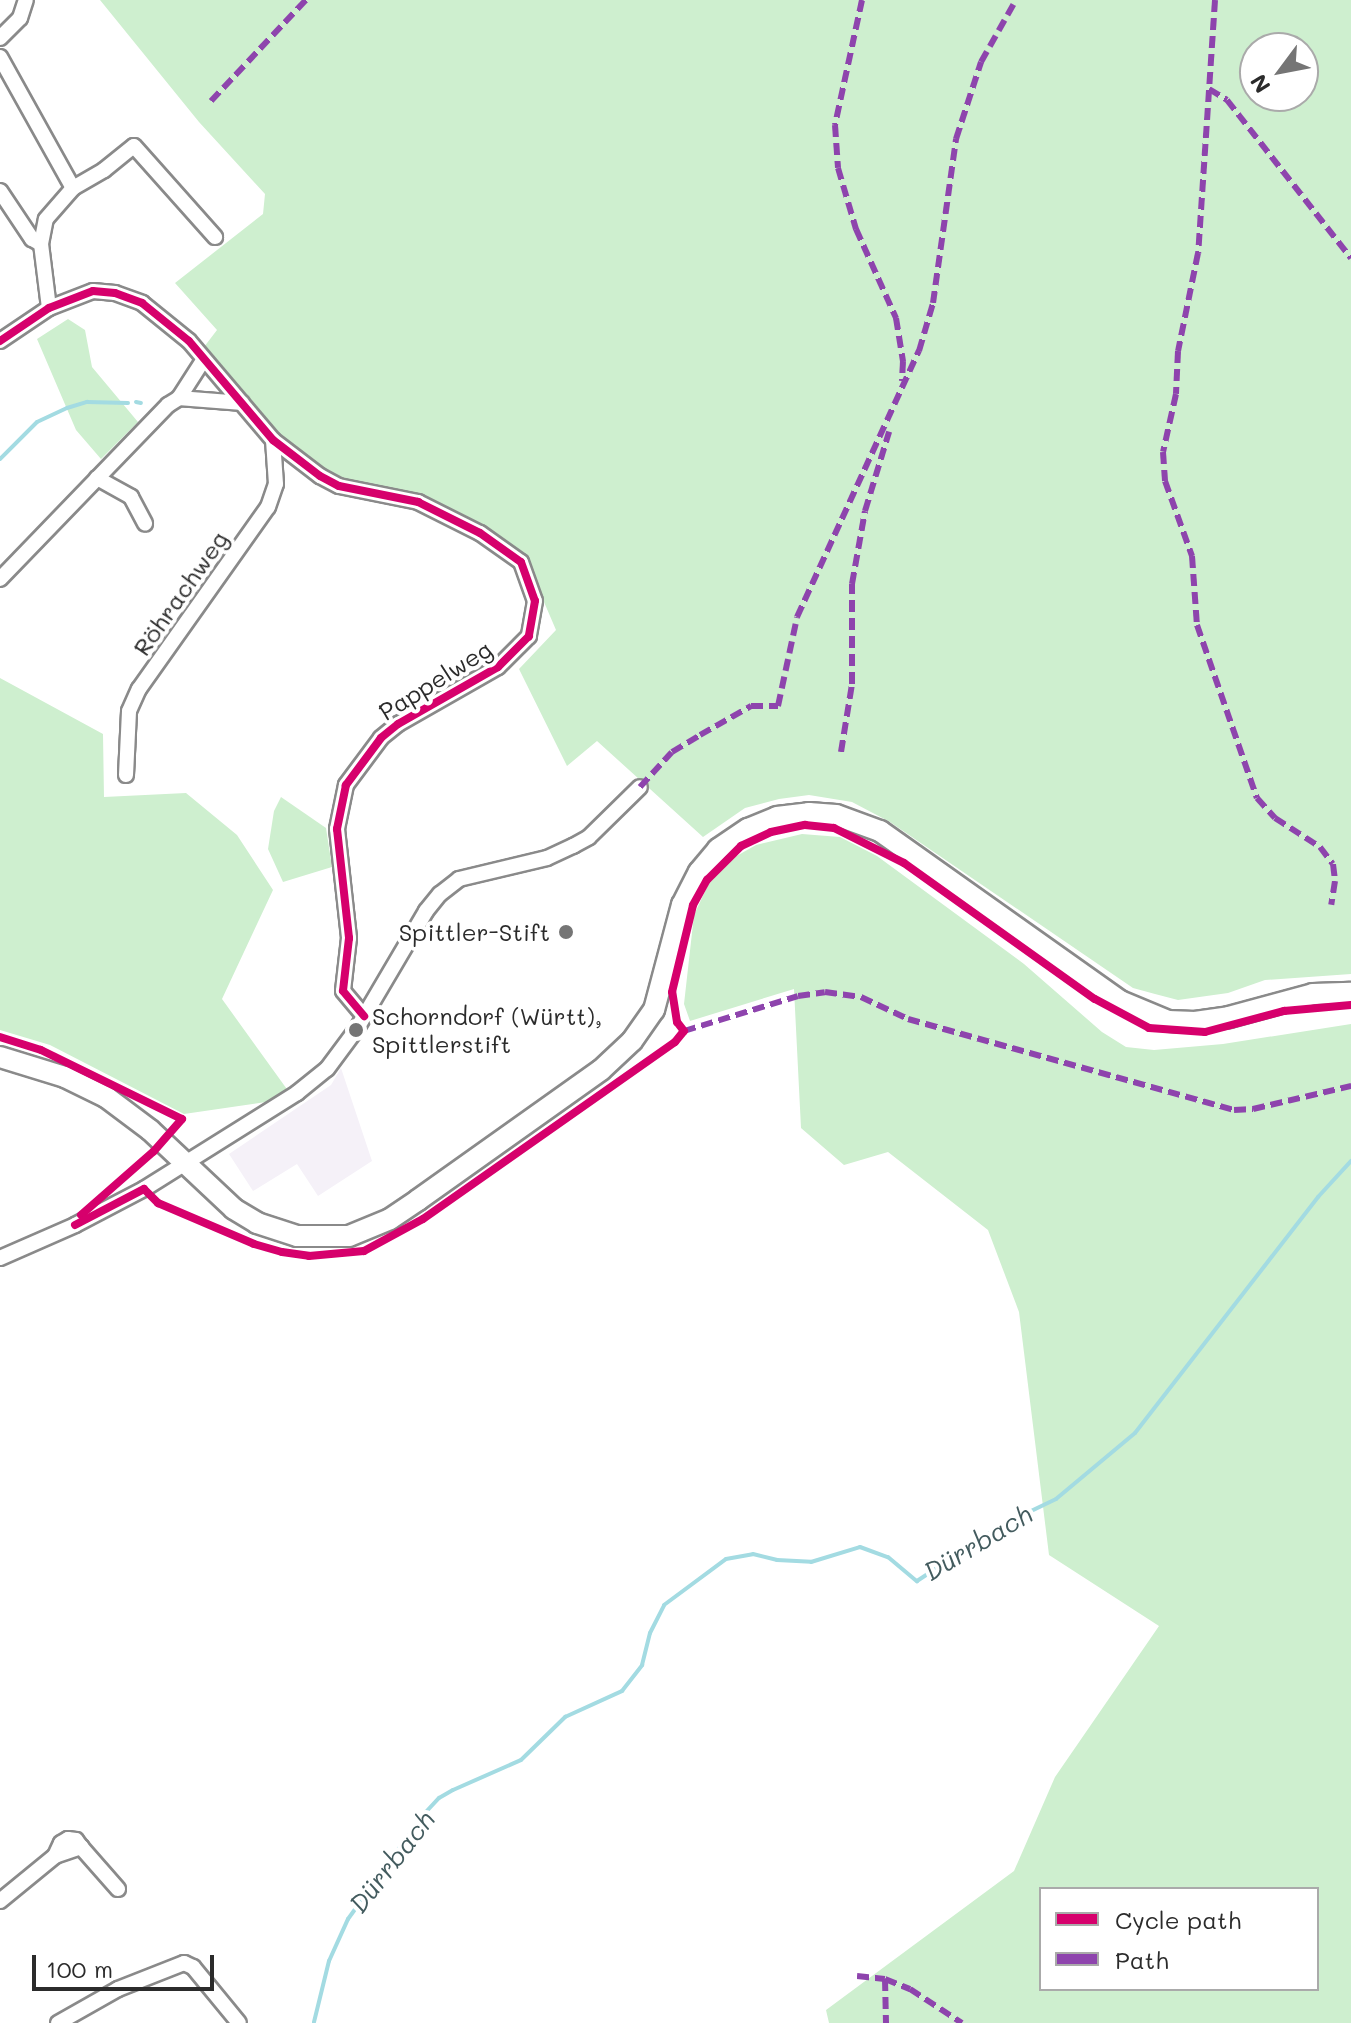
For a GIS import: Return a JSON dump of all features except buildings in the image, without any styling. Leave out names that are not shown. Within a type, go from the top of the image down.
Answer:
[{"type":"main road","points":[[0,1057],[53,1072],[106,1097],[150,1130],[234,1209],[278,1232],[319,1238],[349,1236],[390,1219],[601,1070],[632,1041],[654,1010],[682,905],[699,872],[718,849],[748,829],[788,816],[836,815],[880,831],[1120,1001],[1168,1021],[1195,1022],[1229,1017],[1313,994],[1351,993]]},
{"type":"street","points":[[0,38],[20,18],[26,0]]},
{"type":"street","points":[[0,57],[73,188]]},
{"type":"street","points":[[49,308],[41,244],[46,219],[73,188],[104,170],[134,146],[215,237]]},
{"type":"street","points":[[0,191],[32,239],[41,244]]},
{"type":"street","name":"Pappelweg","points":[[0,341],[49,308],[93,291],[115,293],[142,303],[189,341],[273,440],[339,486],[418,502],[505,547],[521,562],[535,601],[529,636],[498,667],[398,724],[368,752],[346,785],[337,829],[349,938],[343,991],[364,1016]]},
{"type":"street","points":[[0,579],[149,423],[179,398],[204,359]]},
{"type":"street","points":[[179,398],[242,403]]},
{"type":"street","name":"Röhrachweg","points":[[126,775],[129,711],[139,689],[268,507],[276,484],[273,440]]},
{"type":"street","points":[[97,478],[131,497],[145,523]]},
{"type":"street","points":[[0,1258],[75,1225],[271,1112],[327,1069],[364,1016],[426,911],[440,894],[459,879],[547,858],[573,846],[600,827],[640,787]]},
{"type":"street","points":[[0,1901],[55,1856],[81,1847],[118,1889]]},
{"type":"street","points":[[58,2023],[179,1958],[193,1967],[239,2023]]},
{"type":"shaded area","points":[[341,1068],[372,1161],[318,1196],[297,1164],[253,1191],[229,1154],[331,1085]]},
{"type":"green space","points":[[100,0],[1351,0],[1351,974],[1265,980],[1228,993],[1178,1000],[1155,994],[1133,988],[890,822],[852,802],[809,795],[779,799],[745,808],[703,837],[597,741],[567,766],[519,669],[556,630],[529,567],[512,546],[489,528],[427,500],[336,477],[277,432],[204,347],[217,330],[175,283],[263,214],[265,194],[199,122]]},
{"type":"green space","points":[[68,319],[85,330],[92,367],[138,422],[101,459],[76,430],[37,339]]},
{"type":"green space","points":[[0,678],[103,734],[104,797],[186,793],[237,835],[273,890],[222,999],[289,1092],[266,1102],[184,1114],[50,1045],[0,1030]]},
{"type":"green space","points":[[281,797],[326,828],[332,867],[283,882],[268,849],[274,811]]},
{"type":"green space","points":[[802,834],[840,837],[877,856],[1024,964],[1102,1032],[1126,1047],[1154,1050],[1223,1044],[1351,1024],[1351,2023],[829,2023],[826,2010],[1014,1871],[1055,1777],[1159,1626],[1049,1555],[1019,1312],[988,1230],[888,1152],[844,1165],[801,1128],[794,989],[690,1021],[684,1004],[694,915],[708,885],[726,862],[756,845]]},
{"type":"waterway","points":[[0,459],[37,422],[67,408],[87,402],[128,403]]},
{"type":"waterway","points":[[136,402],[141,403]]},
{"type":"waterway","name":"Dürrbach","points":[[314,2022],[329,1961],[348,1919],[424,1814],[439,1798],[453,1790],[521,1760],[565,1717],[622,1691],[642,1665],[650,1633],[664,1605],[726,1559],[753,1554],[777,1560],[811,1562],[860,1547],[888,1557],[917,1581],[1002,1525],[1056,1499],[1135,1433],[1318,1197],[1351,1161]]},
{"type":"marked path","points":[[211,101],[306,0]]},
{"type":"marked path","points":[[862,0],[835,125],[838,168],[856,229],[896,318],[903,361],[902,381]]},
{"type":"marked path","points":[[640,787],[672,752],[700,735],[751,706],[778,706],[797,617],[919,351],[933,303],[956,139],[981,62],[1016,0]]},
{"type":"marked path","points":[[1215,0],[1198,253],[1178,351],[1176,394],[1163,452],[1165,481],[1192,556],[1197,625],[1257,798],[1275,818],[1320,847],[1333,864],[1335,881],[1331,905]]},
{"type":"marked path","points":[[1209,89],[1227,100],[1351,258]]},
{"type":"marked path","points":[[841,752],[852,684],[852,584],[865,511],[889,432]]},
{"type":"marked path","points":[[684,1031],[798,996],[825,992],[861,997],[908,1019],[1234,1110],[1253,1109],[1351,1086]]},
{"type":"marked path","points":[[857,1976],[885,1979],[910,1989],[962,2023]]},
{"type":"marked path","points":[[885,1979],[886,2023]]},
{"type":"cycle path","points":[[0,341],[49,308],[93,291],[115,293],[142,303],[189,341],[273,440],[320,476],[339,486],[418,502],[480,533],[521,562],[535,601],[529,636],[498,667],[398,724],[381,738],[346,785],[337,829],[349,938],[343,991],[364,1016]]},
{"type":"cycle path","points":[[75,1225],[144,1189],[158,1203],[254,1244],[309,1256],[364,1251],[423,1219],[675,1042],[684,1031],[677,1022],[672,992],[693,905],[707,880],[741,846],[771,832],[805,825],[834,828],[904,863],[1095,999],[1149,1028],[1205,1032],[1284,1011],[1351,1005]]},
{"type":"cycle path","points":[[0,1037],[41,1050],[182,1119],[154,1151],[81,1215]]},
{"type":"place","name":"Spittler-Stift","points":[[566,932]]},
{"type":"place","name":"Schorndorf (Württ), Spittlerstift","points":[[356,1030]]}]
